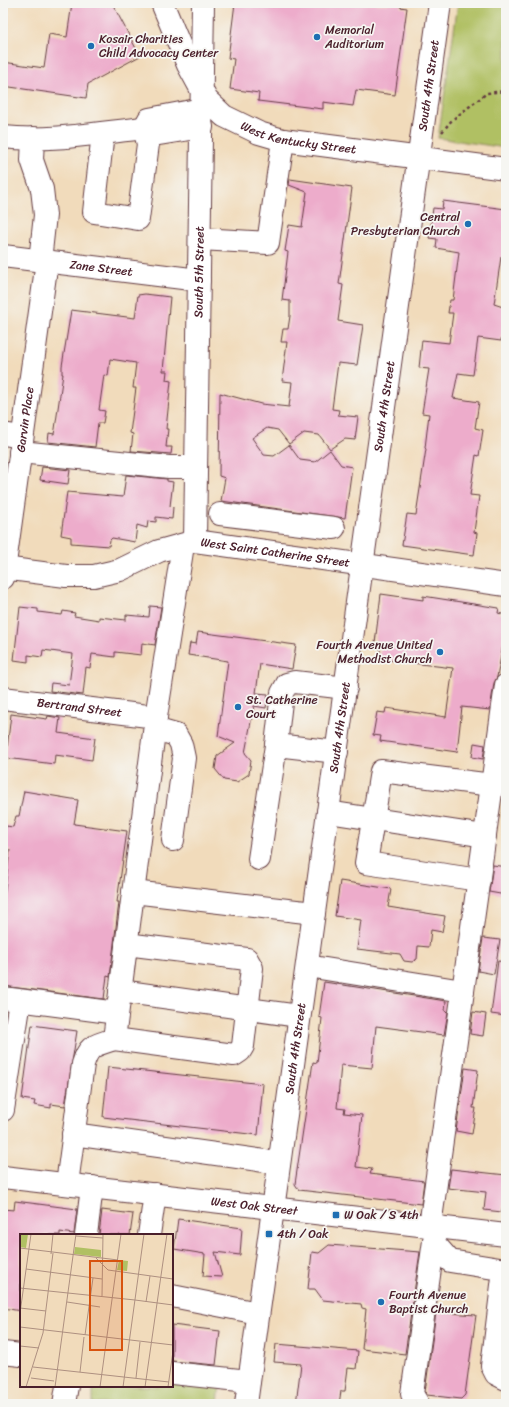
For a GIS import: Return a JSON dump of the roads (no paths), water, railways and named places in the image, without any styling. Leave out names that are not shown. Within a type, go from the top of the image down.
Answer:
[{"type":"street","name":"West Kentucky Street","points":[[162,3],[188,65],[202,108]]},
{"type":"street","name":"South 5th Street","points":[[114,1039],[155,723],[189,543],[196,467],[204,3]]},
{"type":"street","name":"South 4th Street","points":[[246,1404],[440,3]]},
{"type":"street","name":"West Kentucky Street","points":[[202,108],[207,100],[224,116],[259,132],[283,140],[506,170]]},
{"type":"street","points":[[3,137],[33,138],[103,133],[144,128],[154,135],[202,108]]},
{"type":"street","points":[[103,133],[94,212],[138,219],[148,144],[144,128]]},
{"type":"street","name":"Garvin Place","points":[[4,571],[15,441],[43,261],[45,215],[42,189],[32,160],[33,138]]},
{"type":"street","points":[[200,239],[268,243],[283,140]]},
{"type":"street","name":"Zane Street","points":[[3,256],[199,280]]},
{"type":"street","points":[[15,441],[169,467],[196,467]]},
{"type":"street","points":[[220,514],[329,527],[320,559]]},
{"type":"street","points":[[245,549],[249,518]]},
{"type":"street","name":"West Saint Catherine Street","points":[[4,571],[66,576],[94,576],[120,570],[159,551],[189,543],[245,549],[506,585]]},
{"type":"street","points":[[259,859],[282,693],[287,684],[296,682],[346,688]]},
{"type":"street","points":[[418,1404],[412,1394],[434,1232],[463,991],[506,685]]},
{"type":"street","name":"Bertrand Street","points":[[3,698],[155,723],[176,735],[181,744],[184,758],[173,840]]},
{"type":"street","points":[[276,744],[337,752]]},
{"type":"street","points":[[479,880],[366,863],[372,818],[381,771],[492,785]]},
{"type":"street","points":[[328,812],[485,836]]},
{"type":"street","points":[[133,892],[314,913]]},
{"type":"street","points":[[67,1184],[83,1064],[87,1051],[95,1046],[114,1039],[234,1055],[240,1052],[243,1046],[252,968],[247,959],[126,944]]},
{"type":"street","points":[[307,966],[463,991]]},
{"type":"street","points":[[120,991],[300,1016]]},
{"type":"street","points":[[3,1110],[12,999],[117,1013]]},
{"type":"street","points":[[74,1134],[279,1163]]},
{"type":"street","name":"West Oak Street","points":[[3,1177],[273,1208],[434,1232],[506,1235]]},
{"type":"street","points":[[86,1234],[92,1187]]},
{"type":"street","points":[[149,1234],[154,1194]]},
{"type":"street","points":[[434,1232],[450,1261],[505,1269],[492,1366],[496,1374],[506,1379]]},
{"type":"street","points":[[173,1296],[258,1312]]},
{"type":"street","points":[[3,1353],[20,1355]]},
{"type":"street","points":[[173,1373],[249,1381]]},
{"type":"street","points":[[64,1404],[67,1387]]},
{"type":"place","name":"Memorial Auditorium","points":[[317,37]]},
{"type":"place","name":"Kosair Charities Child Advocacy Center","points":[[91,46]]},
{"type":"place","name":"Central Presbyterian Church","points":[[468,224]]},
{"type":"place","name":"Fourth Avenue United Methodist Church","points":[[440,652]]},
{"type":"place","name":"St. Catherine Court","points":[[238,707]]},
{"type":"place","name":"W Oak / S 4th","points":[[336,1215]]},
{"type":"place","name":"4th / Oak","points":[[269,1234]]},
{"type":"place","name":"Fourth Avenue Baptist Church","points":[[381,1302]]}]
